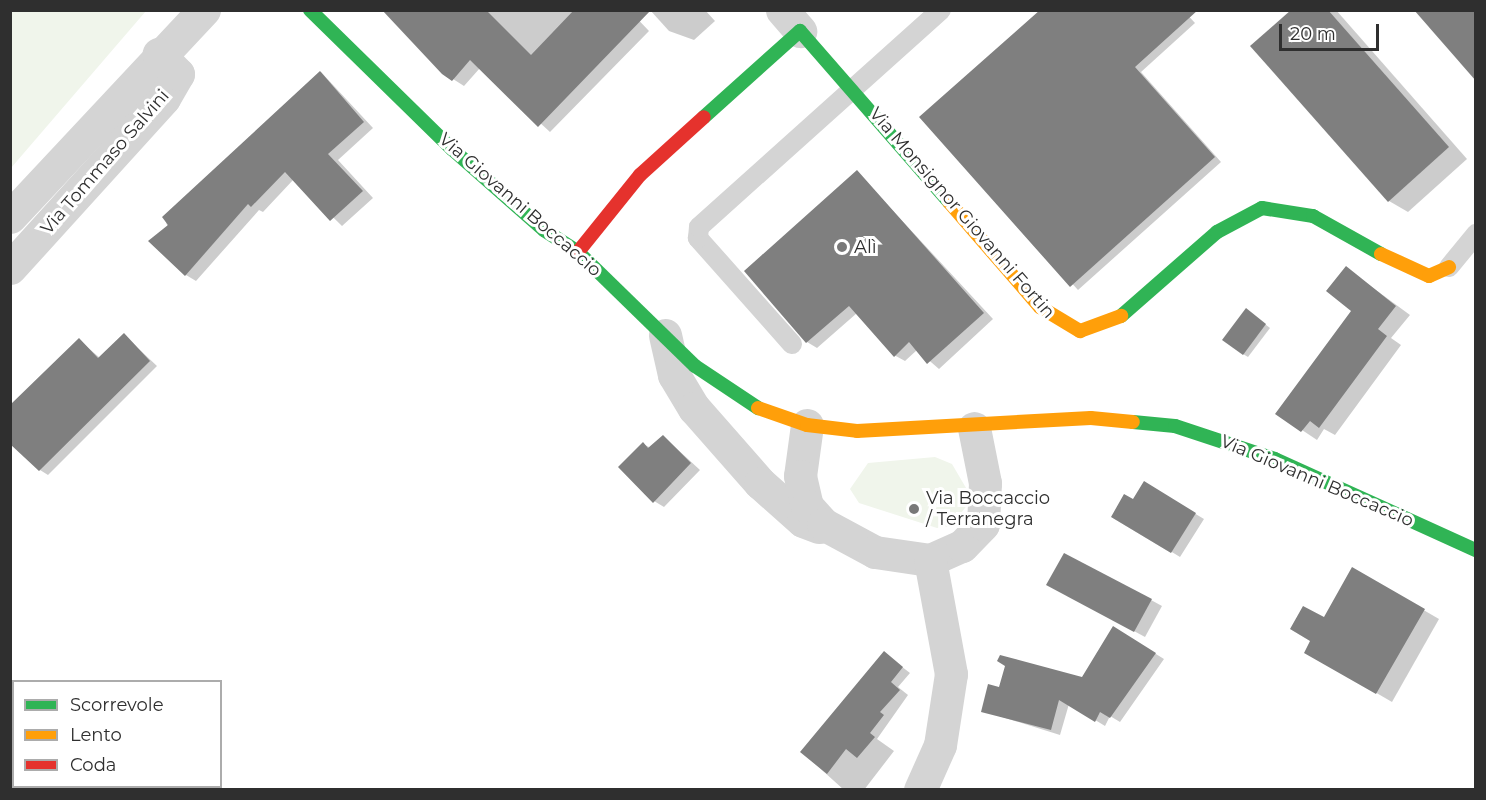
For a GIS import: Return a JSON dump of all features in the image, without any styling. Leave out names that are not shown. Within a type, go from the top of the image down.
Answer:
[{"type":"street","name":"Via Tommaso Salvini","points":[[10,217],[159,54],[204,10]]},
{"type":"street","name":"Via Giovanni Boccaccio","points":[[324,15],[516,206],[578,252],[665,335],[742,402],[807,425],[905,433],[1091,417],[1175,426],[1275,459],[1476,550]]},
{"type":"street","name":"Via Monsignor Giovanni Fortin","points":[[578,252],[640,175],[791,21],[853,89],[1041,307],[1080,331],[1112,323],[1217,232],[1262,208],[1313,216],[1412,271],[1429,276],[1449,267]]},
{"type":"street","name":"Via Tommaso Salvini","points":[[10,268],[164,98],[178,74],[159,54]]},
{"type":"street","points":[[665,335],[674,375],[694,408],[745,467],[803,520],[875,552],[930,560],[962,546],[983,524],[985,483],[974,428]]},
{"type":"street","points":[[807,425],[800,476],[807,506],[839,535]]},
{"type":"street","points":[[920,789],[940,745],[951,674],[930,560]]},
{"type":"lane","points":[[792,344],[698,238],[699,227],[941,10]]},
{"type":"lane","name":"Via Monsignor Giovanni Fortin","points":[[1449,267],[1476,234]]},
{"type":"shaded area","points":[[10,11],[146,11],[11,168]]},
{"type":"shaded area","points":[[935,457],[952,464],[969,493],[968,504],[951,526],[937,528],[859,503],[850,489],[868,463]]},
{"type":"building","points":[[382,10],[486,10],[531,55],[574,10],[651,10],[538,127],[470,60],[452,81],[442,74]]},
{"type":"building","points":[[1040,10],[1198,10],[1135,67],[1215,157],[1070,287],[919,117]]},
{"type":"building","points":[[1291,10],[1328,10],[1449,147],[1388,202],[1250,46]]},
{"type":"building","points":[[1414,10],[1476,10],[1476,81]]},
{"type":"building","points":[[320,71],[364,122],[328,154],[363,191],[330,221],[285,172],[251,207],[248,204],[185,276],[148,241],[168,225],[162,217]]},
{"type":"building","points":[[857,170],[984,313],[927,364],[909,342],[894,357],[849,306],[806,343],[744,271]]},
{"type":"building","points":[[1346,266],[1396,306],[1378,329],[1387,336],[1319,428],[1310,421],[1301,432],[1275,414],[1351,311],[1326,291]]},
{"type":"building","points":[[1246,308],[1266,324],[1243,355],[1222,340]]},
{"type":"building","points":[[124,333],[150,361],[39,471],[10,444],[10,405],[79,338],[98,358]]},
{"type":"building","points":[[663,435],[691,463],[653,503],[618,467],[643,442],[648,448]]},
{"type":"building","points":[[1144,481],[1196,513],[1171,553],[1111,517],[1124,494],[1133,499]]},
{"type":"building","points":[[1064,553],[1152,599],[1134,632],[1046,585]]},
{"type":"building","points":[[1352,567],[1425,609],[1376,694],[1304,653],[1310,641],[1290,629],[1303,606],[1324,617]]},
{"type":"building","points":[[1113,626],[1156,653],[1110,718],[1100,712],[1095,722],[1059,700],[1051,730],[981,712],[988,684],[999,687],[1005,666],[997,661],[1000,655],[1082,677]]},
{"type":"building","points":[[884,651],[903,667],[891,682],[900,690],[880,712],[884,715],[870,733],[875,737],[857,758],[846,749],[827,774],[800,752]]},
{"type":"traffic: fast","points":[[310,10],[452,149],[544,230],[578,252],[695,366],[758,408]]},
{"type":"traffic: fast","points":[[704,117],[800,31],[949,202]]},
{"type":"traffic: fast","points":[[1121,316],[1217,232],[1262,208],[1313,216],[1381,254]]},
{"type":"traffic: fast","points":[[1133,422],[1175,426],[1275,459],[1476,550]]},
{"type":"traffic: slow","points":[[949,202],[1040,307],[1080,331],[1121,316]]},
{"type":"traffic: slow","points":[[1381,254],[1429,276],[1449,267]]},
{"type":"traffic: slow","points":[[758,408],[807,425],[857,431],[1091,418],[1133,422]]},
{"type":"traffic: jam","points":[[578,252],[640,175],[704,117]]},
{"type":"place","name":"Alì","points":[[842,247]]},
{"type":"place","name":"Via Boccaccio / Terranegra","points":[[914,509]]}]
